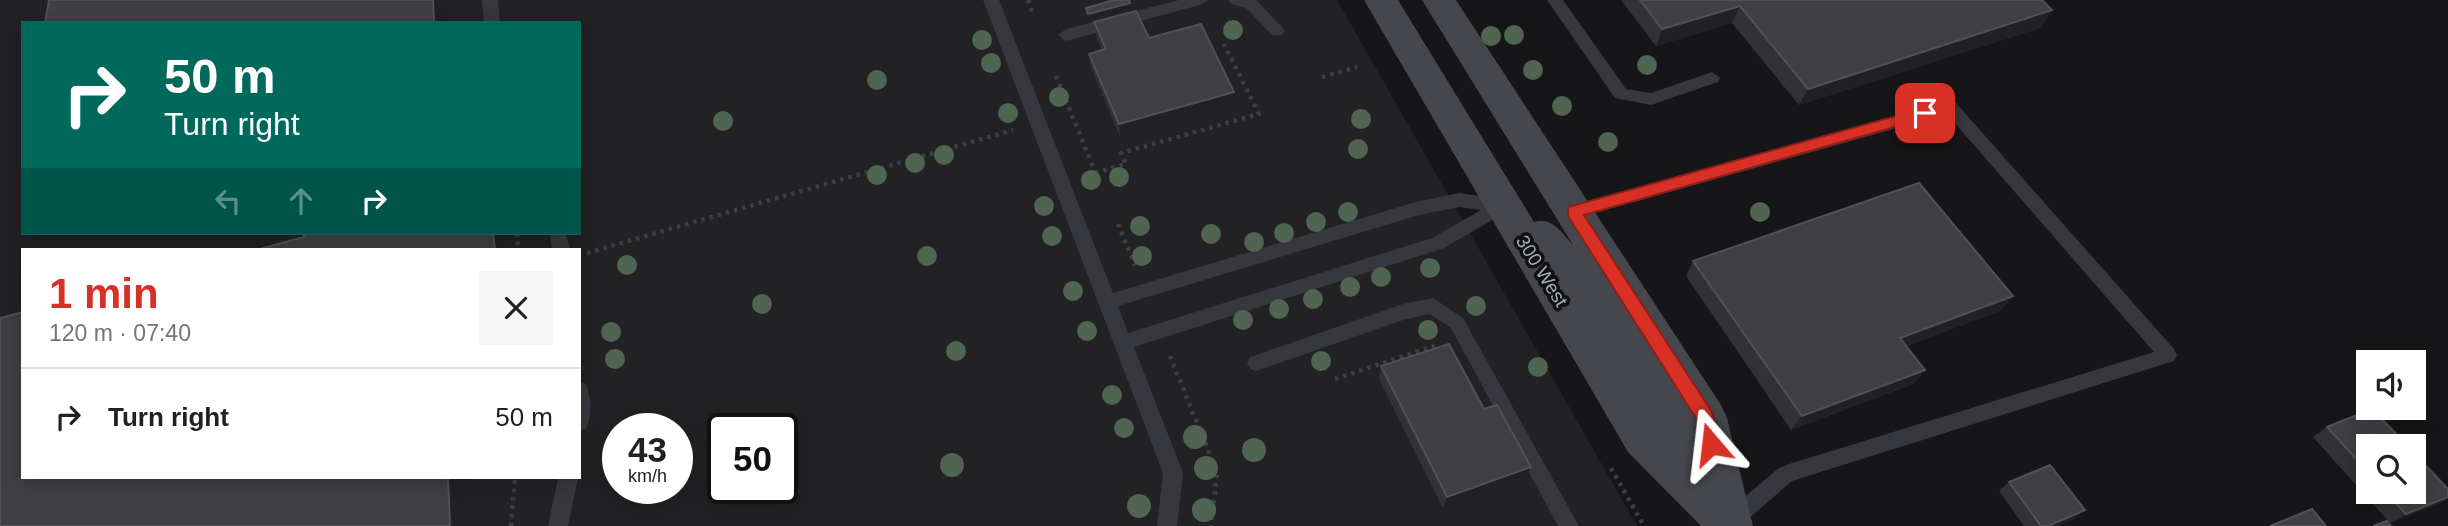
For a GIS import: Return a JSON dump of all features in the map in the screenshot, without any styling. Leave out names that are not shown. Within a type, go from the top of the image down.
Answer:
[{"type":"main road","points":[[1381,0],[1502,206],[1547,241],[1580,279],[1730,525]]},
{"type":"main road","points":[[1439,0],[1511,117],[1706,418],[1730,525]]},
{"type":"main road","points":[[1479,61],[1478,93],[1494,148],[1496,179],[1502,206]]},
{"type":"lane","points":[[490,0],[492,21]]},
{"type":"lane","points":[[992,0],[1173,473],[1167,526]]},
{"type":"lane","points":[[1066,35],[1200,0]]},
{"type":"lane","points":[[1236,0],[1251,4],[1277,31]]},
{"type":"lane","points":[[1555,0],[1621,94],[1651,99],[1712,78]]},
{"type":"lane","points":[[1574,212],[1950,107],[2168,355],[1786,474],[1730,525]]},
{"type":"lane","points":[[1107,302],[1419,208],[1459,200],[1502,206]]},
{"type":"lane","points":[[1123,343],[1438,243],[1502,206]]},
{"type":"lane","points":[[1256,363],[1403,312],[1433,306],[1457,323],[1569,526]]},
{"type":"lane","points":[[558,526],[568,479]]},
{"type":"path","points":[[1028,0],[1032,12]]},
{"type":"path","points":[[1096,173],[1126,164],[1121,153],[1259,114],[1224,44]]},
{"type":"path","points":[[1322,77],[1357,67]]},
{"type":"path","points":[[1056,76],[1101,186]]},
{"type":"path","points":[[581,254],[1017,129]]},
{"type":"path","points":[[1335,379],[1464,336]]},
{"type":"path","points":[[1167,348],[1217,472],[1211,526]]},
{"type":"path","points":[[511,526],[515,479]]},
{"type":"shaded area","points":[[0,0],[1337,0],[1637,526],[0,526]]},
{"type":"building","points":[[49,0],[433,0],[434,21],[45,21]]},
{"type":"building","points":[[1114,0],[1129,0],[1130,3],[1088,14],[1086,8]]},
{"type":"building","points":[[1640,0],[2042,0],[2052,10],[1808,89],[1740,6],[1662,29]]},
{"type":"building","points":[[1136,11],[1149,38],[1201,24],[1234,92],[1119,124],[1089,54],[1106,49],[1094,22]]},
{"type":"building","points":[[1919,183],[2013,296],[1900,338],[1925,370],[1802,416],[1693,261]]},
{"type":"building","points":[[493,235],[495,248],[263,248],[304,237]]},
{"type":"building","points":[[21,313],[21,479],[448,479],[450,526],[0,526],[0,318]]},
{"type":"building","points":[[1449,344],[1484,409],[1497,405],[1531,467],[1447,497],[1381,366]]},
{"type":"building","points":[[2356,415],[2356,420],[2383,420],[2396,434],[2356,434],[2356,459],[2327,427]]},
{"type":"building","points":[[2050,465],[2085,510],[2048,526],[2041,526],[2009,482]]},
{"type":"building","points":[[2426,466],[2448,489],[2448,497],[2406,514],[2396,504],[2426,504]]},
{"type":"building","points":[[2312,509],[2326,526],[2270,526]]},
{"type":"building","points":[[2387,521],[2391,526],[2373,526]]},
{"type":"route","points":[[1711,444],[1706,418],[1574,212],[1925,113]]}]
